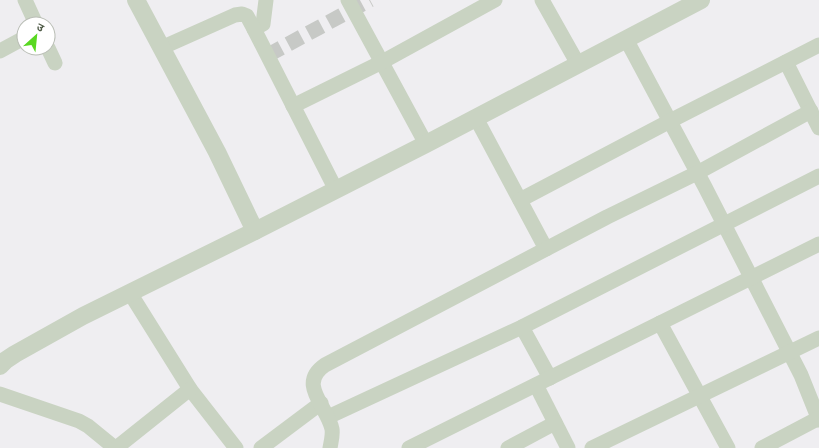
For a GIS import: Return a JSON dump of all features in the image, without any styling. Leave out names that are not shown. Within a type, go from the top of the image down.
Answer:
[{"type":"street","points":[[25,0],[32,16]]},
{"type":"street","points":[[136,0],[217,152],[255,231]]},
{"type":"street","points":[[254,29],[263,24],[266,0]]},
{"type":"street","points":[[348,0],[426,144]]},
{"type":"street","points":[[293,106],[382,62],[495,0]]},
{"type":"street","points":[[542,0],[578,64]]},
{"type":"street","points":[[0,366],[6,360],[83,316],[426,144],[701,0]]},
{"type":"street","points":[[162,48],[235,15],[242,14],[247,16],[336,190]]},
{"type":"street","points":[[626,38],[790,353],[819,418],[762,448]]},
{"type":"street","points":[[0,51],[16,42]]},
{"type":"street","points":[[520,200],[819,45]]},
{"type":"street","points":[[52,56],[55,63]]},
{"type":"street","points":[[786,62],[819,128]]},
{"type":"street","points":[[330,448],[332,429],[328,417],[316,396],[313,386],[314,376],[317,370],[607,217],[697,173],[811,111]]},
{"type":"street","points":[[476,118],[546,249]]},
{"type":"street","points":[[328,417],[522,327],[819,176]]},
{"type":"street","points":[[409,448],[819,244]]},
{"type":"street","points":[[130,293],[190,389],[236,448]]},
{"type":"street","points":[[660,323],[728,448]]},
{"type":"street","points":[[522,327],[550,378]]},
{"type":"street","points":[[592,448],[819,338]]},
{"type":"street","points":[[536,385],[568,448]]},
{"type":"street","points":[[0,394],[79,421],[88,426],[116,448],[190,389]]},
{"type":"street","points":[[261,448],[321,403]]},
{"type":"street","points":[[508,448],[555,423]]},
{"type":"tunnel","points":[[268,55],[370,0]]}]
